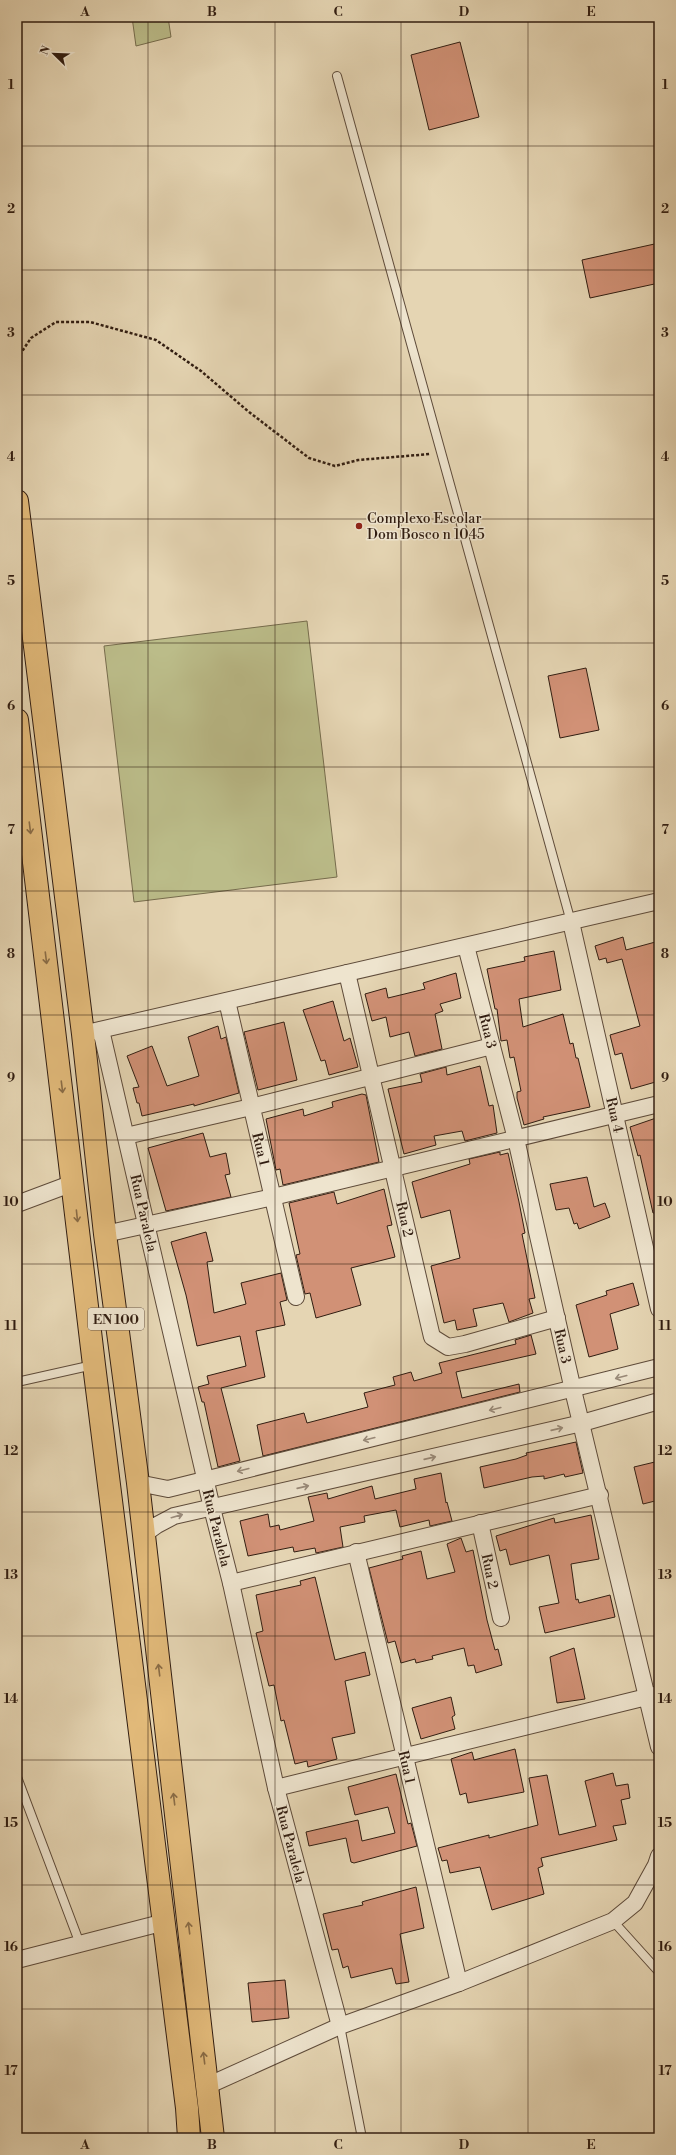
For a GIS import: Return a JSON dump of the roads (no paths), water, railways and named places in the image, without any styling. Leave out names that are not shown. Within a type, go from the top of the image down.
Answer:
[{"type":"main road","name":"EN 100","points":[[17,501],[92,1032],[105,1234],[138,1483],[213,2138]]},
{"type":"main road","name":"EN 100","points":[[17,720],[94,1365],[188,2108],[189,2138]]},
{"type":"street","points":[[92,1032],[659,901]]},
{"type":"street","name":"Rua 4","points":[[571,922],[657,1292],[659,1309]]},
{"type":"street","name":"Rua 3","points":[[466,946],[516,1139],[573,1390],[653,1696],[659,1747]]},
{"type":"street","name":"Rua 2","points":[[347,973],[394,1168],[432,1337],[448,1346],[459,1345],[557,1318]]},
{"type":"street","name":"Rua 1","points":[[227,1001],[296,1297]]},
{"type":"street","name":"Rua Paralela","points":[[92,1032],[126,1136],[205,1479],[231,1583],[276,1788],[340,2026]]},
{"type":"street","points":[[126,1136],[251,1107],[492,1046]]},
{"type":"street","points":[[105,1234],[272,1197],[659,1104]]},
{"type":"street","points":[[17,1204],[73,1183]]},
{"type":"street","points":[[138,1483],[168,1489],[573,1390],[659,1367]]},
{"type":"street","points":[[143,1535],[157,1525],[174,1516],[582,1424],[659,1401]]},
{"type":"street","points":[[231,1583],[600,1495]]},
{"type":"street","name":"Rua 2","points":[[480,1523],[501,1618]]},
{"type":"street","name":"Rua 1","points":[[356,1552],[459,1983]]},
{"type":"street","points":[[276,1788],[653,1696]]},
{"type":"street","points":[[207,2086],[340,2026],[459,1983],[613,1921],[635,1903],[656,1865],[659,1856]]},
{"type":"street","points":[[17,1960],[165,1922]]},
{"type":"lane","points":[[337,76],[571,922]]},
{"type":"lane","points":[[17,1382],[94,1365]]},
{"type":"lane","points":[[17,1777],[80,1944]]},
{"type":"lane","points":[[613,1921],[659,1972]]},
{"type":"lane","points":[[340,2026],[362,2138]]},
{"type":"place","name":"Complexo Escolar Dom Bosco n 1045","points":[[359,526]]}]
